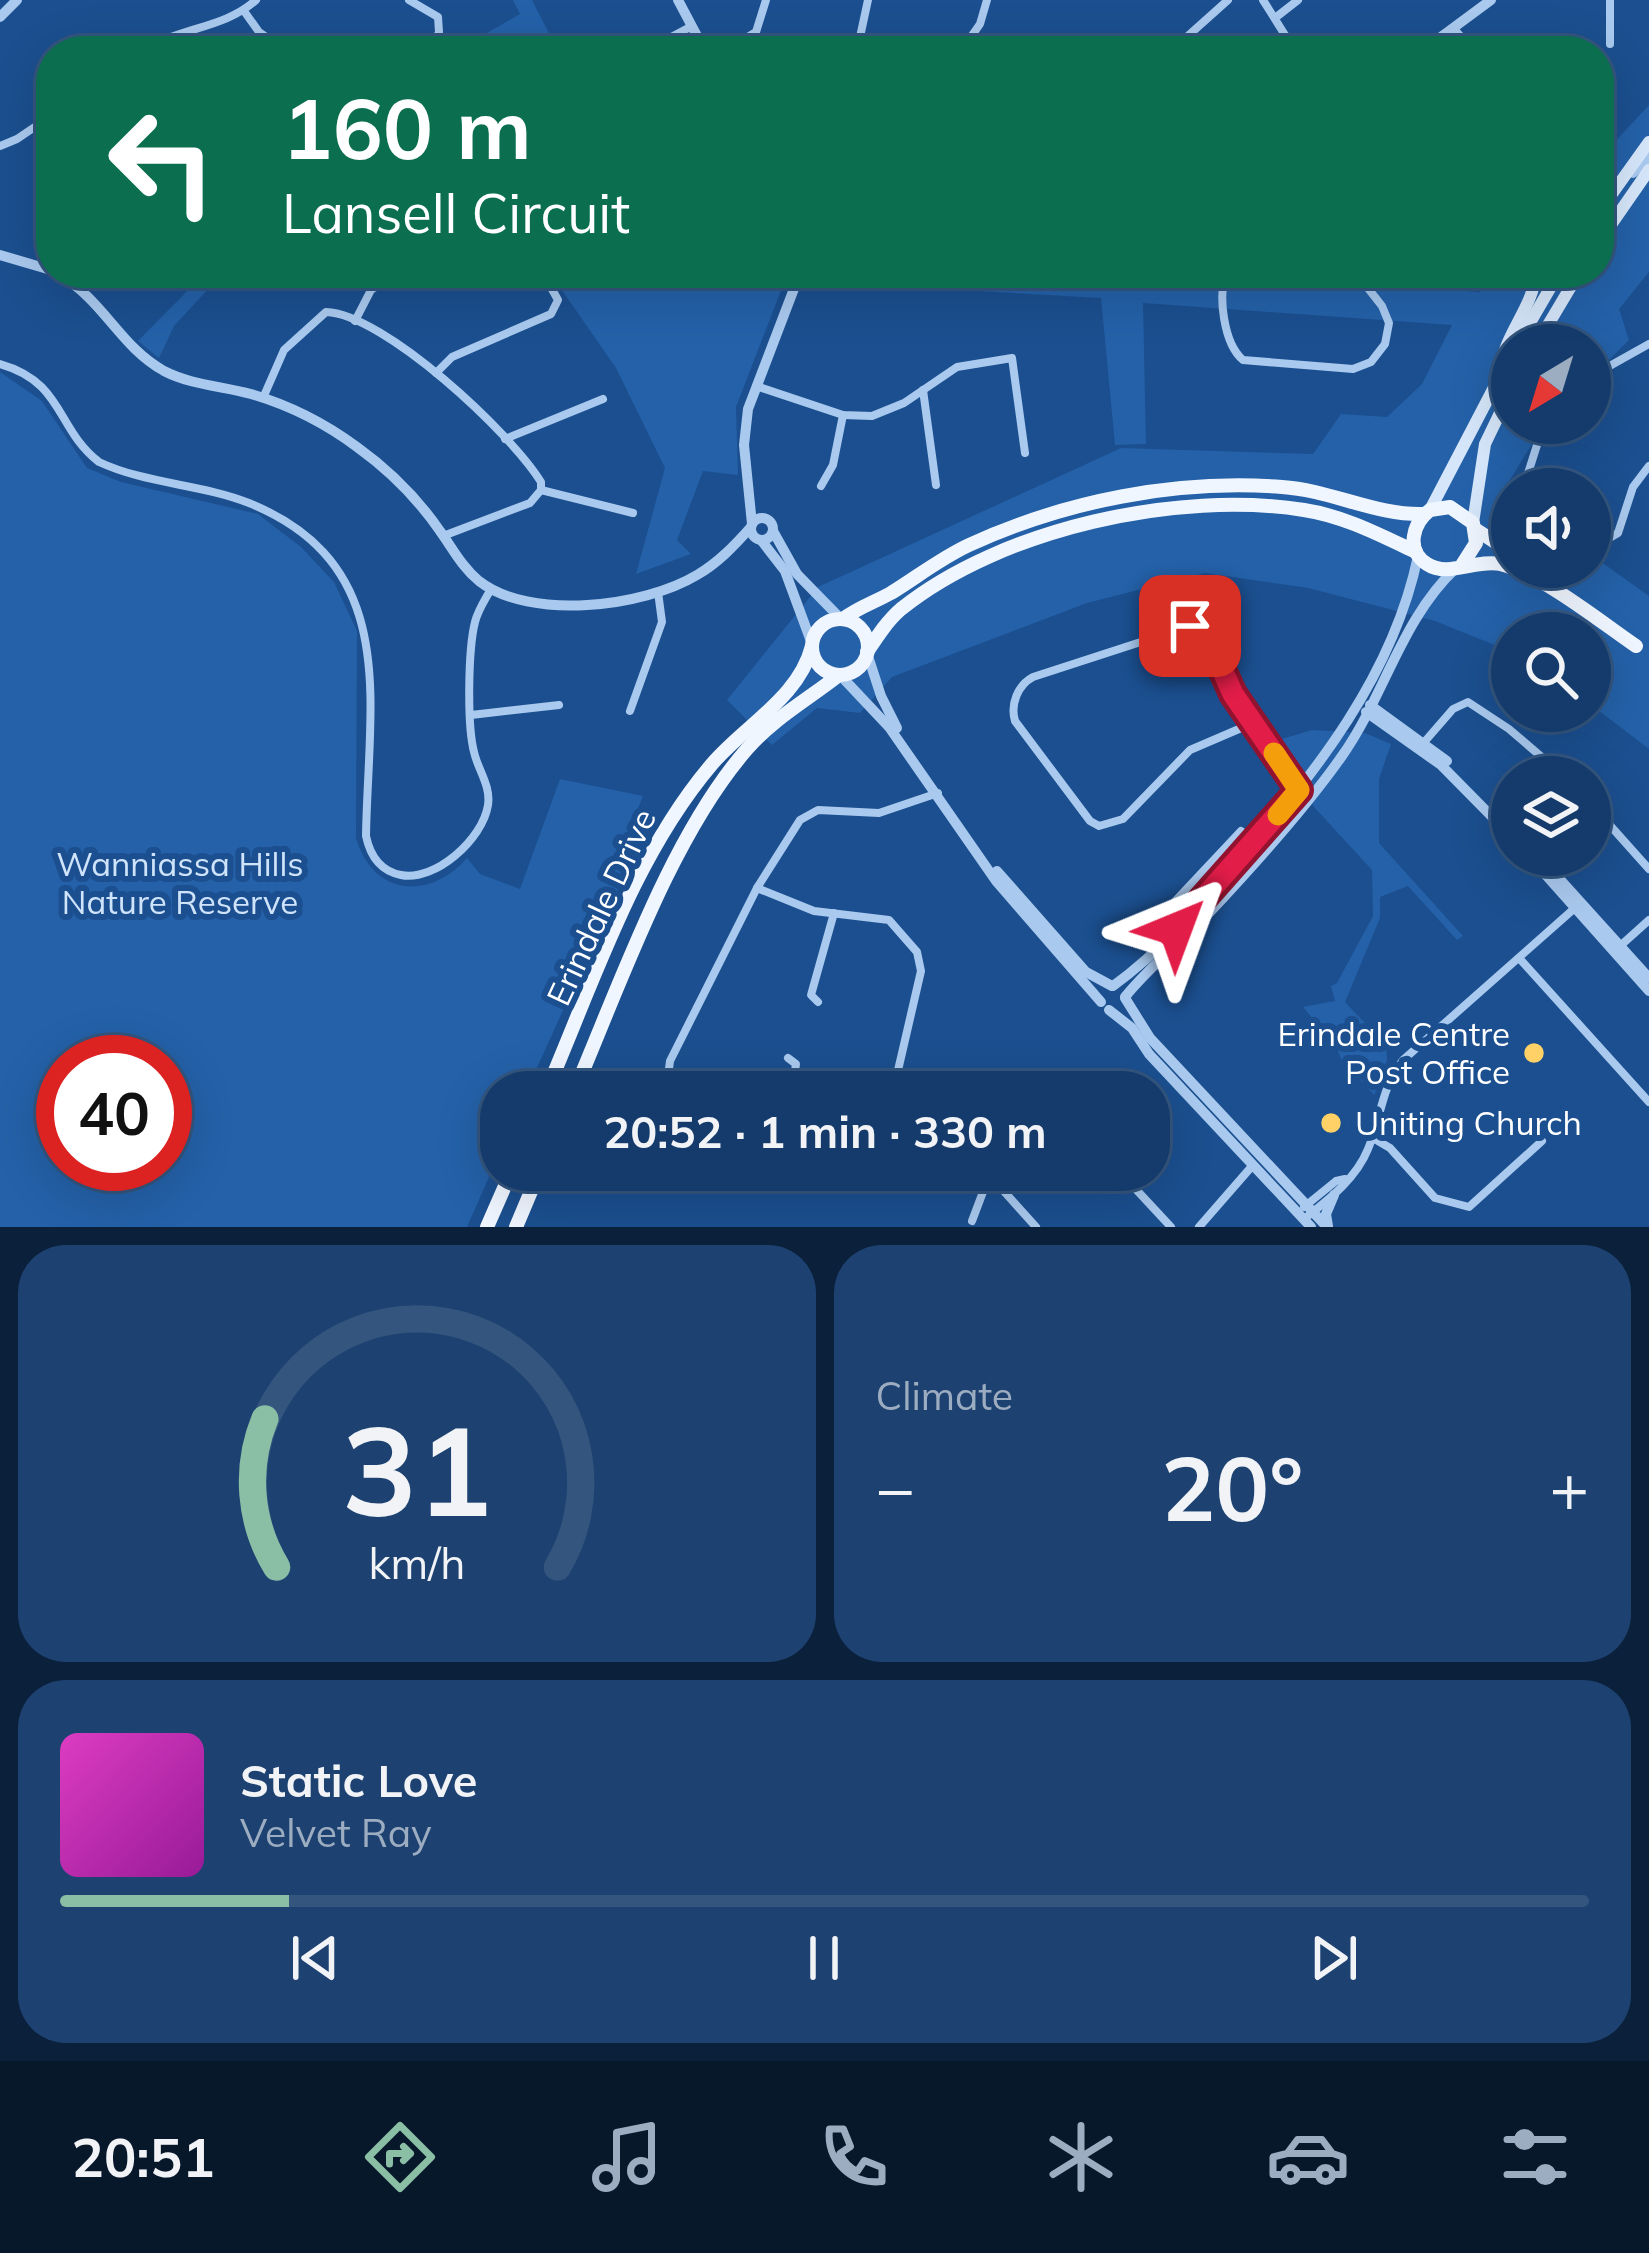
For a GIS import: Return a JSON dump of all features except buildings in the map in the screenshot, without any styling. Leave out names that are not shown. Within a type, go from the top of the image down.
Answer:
[{"type":"main road","points":[[1614,191],[1649,142]]},
{"type":"main road","points":[[1614,221],[1646,175]]},
{"type":"main road","points":[[1524,324],[1533,288]]},
{"type":"main road","points":[[1527,318],[1554,288]]},
{"type":"main road","points":[[1547,324],[1560,288]]},
{"type":"main road","points":[[1417,554],[1414,530],[1491,391]]},
{"type":"main road","points":[[1460,566],[1473,551],[1485,444],[1491,432]]},
{"type":"main road","points":[[1491,538],[1450,507],[1393,514],[1345,497],[1282,487],[1135,494],[1036,519],[967,547],[842,619],[824,624],[812,645],[820,666],[839,675],[860,667],[898,611],[965,570],[1045,537],[1129,515],[1218,506],[1308,510],[1359,525],[1440,569],[1486,563],[1512,569],[1636,646]]},
{"type":"main road","points":[[1560,588],[1649,657]]},
{"type":"main road","points":[[842,619],[861,628],[867,653]]},
{"type":"main road","name":"Erindale Drive","points":[[555,1071],[663,832],[719,755],[798,682],[812,645]]},
{"type":"main road","name":"Erindale Drive","points":[[583,1071],[678,855],[712,795],[746,749],[776,720],[839,675]]},
{"type":"main road","points":[[488,1227],[503,1191]]},
{"type":"main road","points":[[516,1227],[531,1191]]},
{"type":"street","points":[[0,17],[17,0]]},
{"type":"street","points":[[169,36],[223,21],[256,0]]},
{"type":"street","points":[[409,0],[438,17],[437,36]]},
{"type":"street","points":[[678,0],[697,36]]},
{"type":"street","points":[[749,36],[756,32],[766,0]]},
{"type":"street","points":[[860,36],[868,0]]},
{"type":"street","points":[[972,36],[987,0]]},
{"type":"street","points":[[1188,36],[1228,0]]},
{"type":"street","points":[[1263,0],[1286,36]]},
{"type":"street","points":[[1275,18],[1298,0]]},
{"type":"street","points":[[1443,36],[1491,0]]},
{"type":"street","points":[[1610,0],[1610,36]]},
{"type":"street","points":[[244,11],[265,36]]},
{"type":"street","points":[[673,36],[692,26]]},
{"type":"street","points":[[1454,29],[1460,36]]},
{"type":"street","points":[[0,146],[36,127]]},
{"type":"street","points":[[1614,200],[1649,157]]},
{"type":"street","points":[[0,255],[36,266]]},
{"type":"street","points":[[78,288],[95,300],[131,346],[159,368],[185,380],[263,398],[315,421],[359,448],[408,491],[461,564],[491,589],[516,601],[554,606],[658,592],[696,576],[756,523],[771,523],[796,574],[842,619]]},
{"type":"street","points":[[355,321],[374,288]]},
{"type":"street","points":[[436,373],[452,357],[551,314],[558,301],[551,288]]},
{"type":"street","points":[[794,288],[754,385],[744,445],[760,540],[785,571],[812,645]]},
{"type":"street","points":[[1222,288],[1230,342],[1243,360],[1353,369],[1378,355],[1389,328],[1387,314],[1367,288]]},
{"type":"street","points":[[263,398],[284,350],[320,314],[335,312],[397,344],[436,373],[505,439],[537,475],[541,490]]},
{"type":"street","points":[[1611,365],[1649,344]]},
{"type":"street","points":[[754,385],[858,417],[889,410],[957,367],[1012,358],[1025,453]]},
{"type":"street","points":[[0,364],[44,387],[82,448],[99,463],[251,504],[297,530],[341,573],[356,600],[368,641],[366,836],[383,868],[400,875],[426,873],[444,863],[482,824],[489,795],[473,752],[473,628],[491,589]]},
{"type":"street","points":[[922,388],[936,485]]},
{"type":"street","points":[[505,439],[603,399]]},
{"type":"street","points":[[821,486],[833,465],[843,415]]},
{"type":"street","points":[[1611,537],[1618,533],[1633,487],[1649,466]]},
{"type":"street","points":[[443,536],[530,503],[541,490]]},
{"type":"street","points":[[541,490],[633,513]]},
{"type":"street","points":[[733,547],[770,537],[773,531]]},
{"type":"street","points":[[1365,706],[1412,584],[1417,554]]},
{"type":"street","points":[[1105,1006],[1120,1008],[1158,953],[1261,844],[1339,752],[1388,675],[1414,618],[1438,585],[1460,566]]},
{"type":"street","points":[[630,711],[662,622],[658,592]]},
{"type":"street","points":[[1252,723],[1184,755],[1123,819],[1107,827],[1090,820],[1016,721],[1013,706],[1022,685],[1033,677],[1190,626],[1208,638],[1221,673],[1303,795]]},
{"type":"street","points":[[1388,639],[1405,639]]},
{"type":"street","points":[[867,653],[896,726],[936,794]]},
{"type":"street","points":[[839,675],[890,727],[977,851],[1105,1006],[1124,1019],[1149,1054],[1258,1159]]},
{"type":"street","points":[[1388,675],[1385,700],[1393,725]]},
{"type":"street","points":[[1422,745],[1453,709],[1468,703],[1540,756]]},
{"type":"street","points":[[471,715],[559,706]]},
{"type":"street","points":[[1365,706],[1422,745],[1491,809]]},
{"type":"street","points":[[1339,752],[1372,725],[1393,725]]},
{"type":"street","points":[[669,1071],[757,889],[808,813],[879,813],[936,794]]},
{"type":"street","points":[[1611,826],[1649,869]]},
{"type":"street","points":[[1158,953],[1145,940],[1148,930],[1241,831],[1261,844]]},
{"type":"street","points":[[977,851],[1086,972],[1122,990],[1150,1037],[1307,1215],[1328,1227]]},
{"type":"street","points":[[1549,876],[1649,991]]},
{"type":"street","points":[[1554,876],[1578,906]]},
{"type":"street","points":[[757,889],[800,907],[889,920],[921,959],[898,1071]]},
{"type":"street","points":[[1307,1215],[1334,1195],[1366,1155],[1385,1090],[1397,1067],[1578,906]]},
{"type":"street","points":[[810,998],[834,913]]},
{"type":"street","points":[[1617,949],[1649,920]]},
{"type":"street","points":[[1617,949],[1649,978]]},
{"type":"street","points":[[1105,1006],[1102,991],[1158,953]]},
{"type":"street","points":[[1519,958],[1649,1102]]},
{"type":"street","points":[[795,1071],[797,1061]]},
{"type":"street","points":[[1372,1138],[1390,1148],[1435,1198],[1469,1207],[1542,1141]]},
{"type":"street","points":[[1199,1227],[1258,1159]]},
{"type":"street","points":[[1307,1215],[1336,1181],[1347,1179]]},
{"type":"street","points":[[972,1221],[981,1191]]},
{"type":"street","points":[[1003,1191],[1036,1227]]},
{"type":"street","points":[[1138,1191],[1171,1227]]},
{"type":"street","points":[[1328,1227],[1326,1214],[1334,1195]]},
{"type":"green space","points":[[513,0],[532,0],[550,36],[481,36],[520,14]]},
{"type":"green space","points":[[1649,105],[1649,272],[1619,309],[1629,340],[1611,358],[1611,324],[1491,324],[1491,444],[1532,444],[1517,468],[1491,468],[1491,588],[1611,588],[1611,569],[1649,596],[1649,749],[1611,720],[1611,612],[1491,612],[1491,644],[1435,621],[1308,588],[1205,573],[1087,603],[892,677],[860,713],[817,708],[772,745],[727,700],[818,587],[1121,448],[1313,454],[1341,414],[1387,417],[1422,384],[1452,325],[1143,303],[1146,444],[1115,445],[1101,298],[924,288],[1480,292],[1481,288],[1614,288],[1614,143]]},
{"type":"green space","points":[[190,288],[209,288],[174,326],[159,358],[138,341]]},
{"type":"green space","points":[[560,288],[782,288],[736,407],[738,475],[703,471],[677,540],[691,554],[636,574],[665,468],[616,368]]},
{"type":"green space","name":"Wanniassa Hills Nature Reserve","points":[[0,372],[42,401],[87,468],[121,482],[258,514],[301,547],[334,582],[357,631],[356,838],[375,872],[404,886],[420,886],[452,872],[467,858],[480,874],[520,889],[560,779],[643,796],[635,816],[648,823],[536,1071],[480,1071],[483,1191],[467,1227],[0,1227]]},
{"type":"green space","points":[[1312,730],[1365,733],[1391,744],[1379,779],[1379,843],[1463,936],[1457,940],[1408,886],[1380,897],[1380,918],[1345,1002],[1377,1035],[1387,1053],[1374,1095],[1341,1059],[1329,1027],[1330,1039],[1303,1007],[1335,1001],[1331,986],[1337,983],[1373,916],[1372,870],[1314,807],[1275,741]]},
{"type":"slow traffic","points":[[1274,753],[1299,790],[1278,815]]},
{"type":"place","name":"Erindale Centre Post Office","points":[[1534,1053]]},
{"type":"place","name":"Uniting Church","points":[[1331,1123]]},
{"type":"route","points":[[1176,929],[1299,790],[1233,694],[1208,638],[1190,626]]}]
